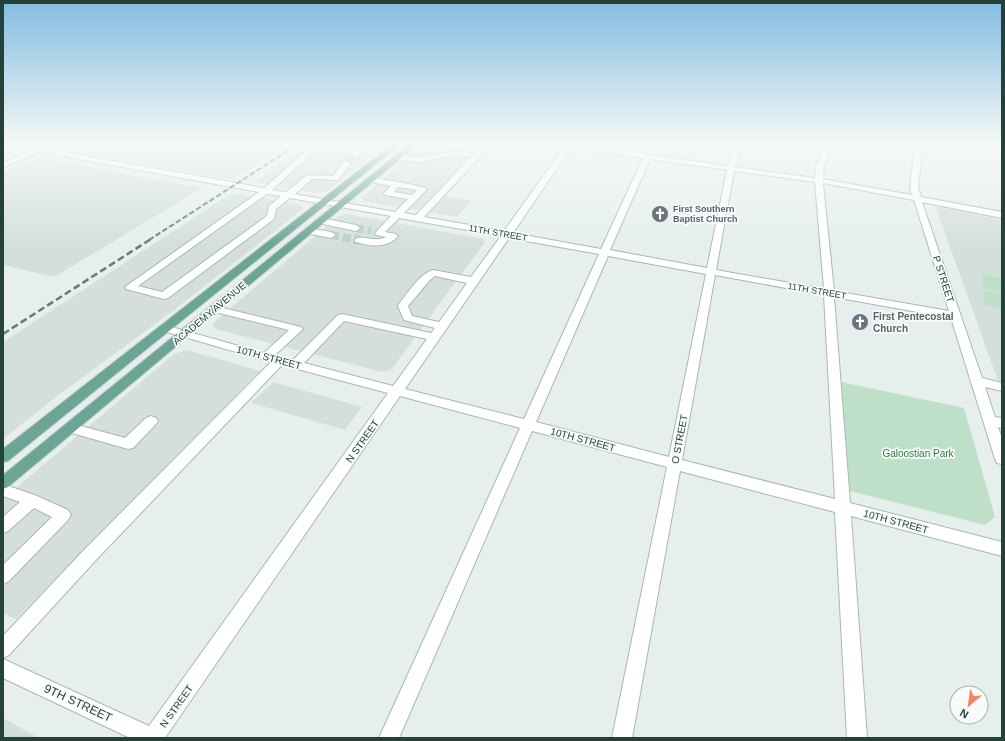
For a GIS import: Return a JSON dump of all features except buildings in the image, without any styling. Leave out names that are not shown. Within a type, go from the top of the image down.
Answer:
[{"type":"main road","name":"ACADEMY AVENUE","points":[[3,457],[356,178]]},
{"type":"main road","name":"ACADEMY AVENUE","points":[[3,483],[374,178]]},
{"type":"street","name":"11TH STREET","points":[[191,178],[956,316]]},
{"type":"street","points":[[279,178],[264,191],[130,287],[164,296],[271,217],[272,208],[309,178]]},
{"type":"street","points":[[324,178],[335,178]]},
{"type":"street","points":[[418,219],[456,178]]},
{"type":"street","name":"N STREET","points":[[153,738],[397,391],[433,337],[547,178]]},
{"type":"street","points":[[389,738],[638,178]]},
{"type":"street","name":"O STREET","points":[[622,738],[730,178]]},
{"type":"street","points":[[801,178],[1002,215]]},
{"type":"street","name":"P STREET","points":[[915,178],[914,187],[917,198],[1002,459]]},
{"type":"street","points":[[359,240],[384,243],[393,236],[375,232],[396,215],[423,189],[371,180]]},
{"type":"street","points":[[819,180],[829,293],[857,738]]},
{"type":"street","points":[[397,184],[388,193],[413,198]]},
{"type":"street","points":[[321,221],[356,228]]},
{"type":"street","points":[[308,231],[331,235]]},
{"type":"street","points":[[442,326],[408,318],[403,306],[425,279],[433,273],[474,281]]},
{"type":"street","points":[[3,649],[273,358],[297,329],[215,309]]},
{"type":"street","points":[[296,364],[342,317],[433,337]]},
{"type":"street","name":"10TH STREET","points":[[164,328],[397,391],[1002,549]]},
{"type":"street","points":[[977,381],[1002,387]]},
{"type":"street","points":[[989,420],[1002,423]]},
{"type":"street","points":[[70,428],[128,444],[151,422]]},
{"type":"street","points":[[3,490],[32,500],[63,515],[3,576]]},
{"type":"street","points":[[3,526],[32,500]]},
{"type":"street","name":"9TH STREET","points":[[3,668],[153,738]]},
{"type":"shaded area","points":[[3,178],[146,178],[202,188],[54,277],[3,265]]},
{"type":"shaded area","points":[[261,178],[344,178],[327,191],[316,193],[254,182]]},
{"type":"shaded area","points":[[385,178],[450,178],[418,210],[364,201],[362,197]]},
{"type":"shaded area","points":[[232,193],[301,205],[303,209],[170,313],[60,394],[3,439],[3,342]]},
{"type":"shaded area","points":[[443,196],[471,201],[457,217],[427,212]]},
{"type":"shaded area","points":[[941,207],[1002,220],[1002,392],[936,208]]},
{"type":"shaded area","points":[[347,214],[483,239],[485,242],[391,370],[382,372],[215,329],[212,324],[339,216]]},
{"type":"shaded area","points":[[187,350],[260,371],[16,619],[3,613],[3,499],[174,354]]},
{"type":"shaded area","points":[[273,382],[362,407],[345,430],[251,403]]},
{"type":"shaded area","points":[[3,718],[17,726],[39,738],[3,738]]},
{"type":"green space","points":[[982,274],[1002,279],[1002,292],[983,288]]},
{"type":"green space","points":[[983,290],[1002,295],[1002,309],[984,305]]},
{"type":"green space","name":"Galoostian Park","points":[[841,382],[964,408],[995,517],[985,525],[850,491]]},
{"type":"tunnel","points":[[356,228],[371,231]]},
{"type":"tunnel","points":[[331,235],[359,240],[354,239]]},
{"type":"railway","points":[[149,240],[246,178]]},
{"type":"railway","points":[[3,334],[151,239]]},
{"type":"place","name":"First Southern Baptist Church","points":[[660,214]]},
{"type":"place","name":"First Pentecostal Church","points":[[860,322]]}]
